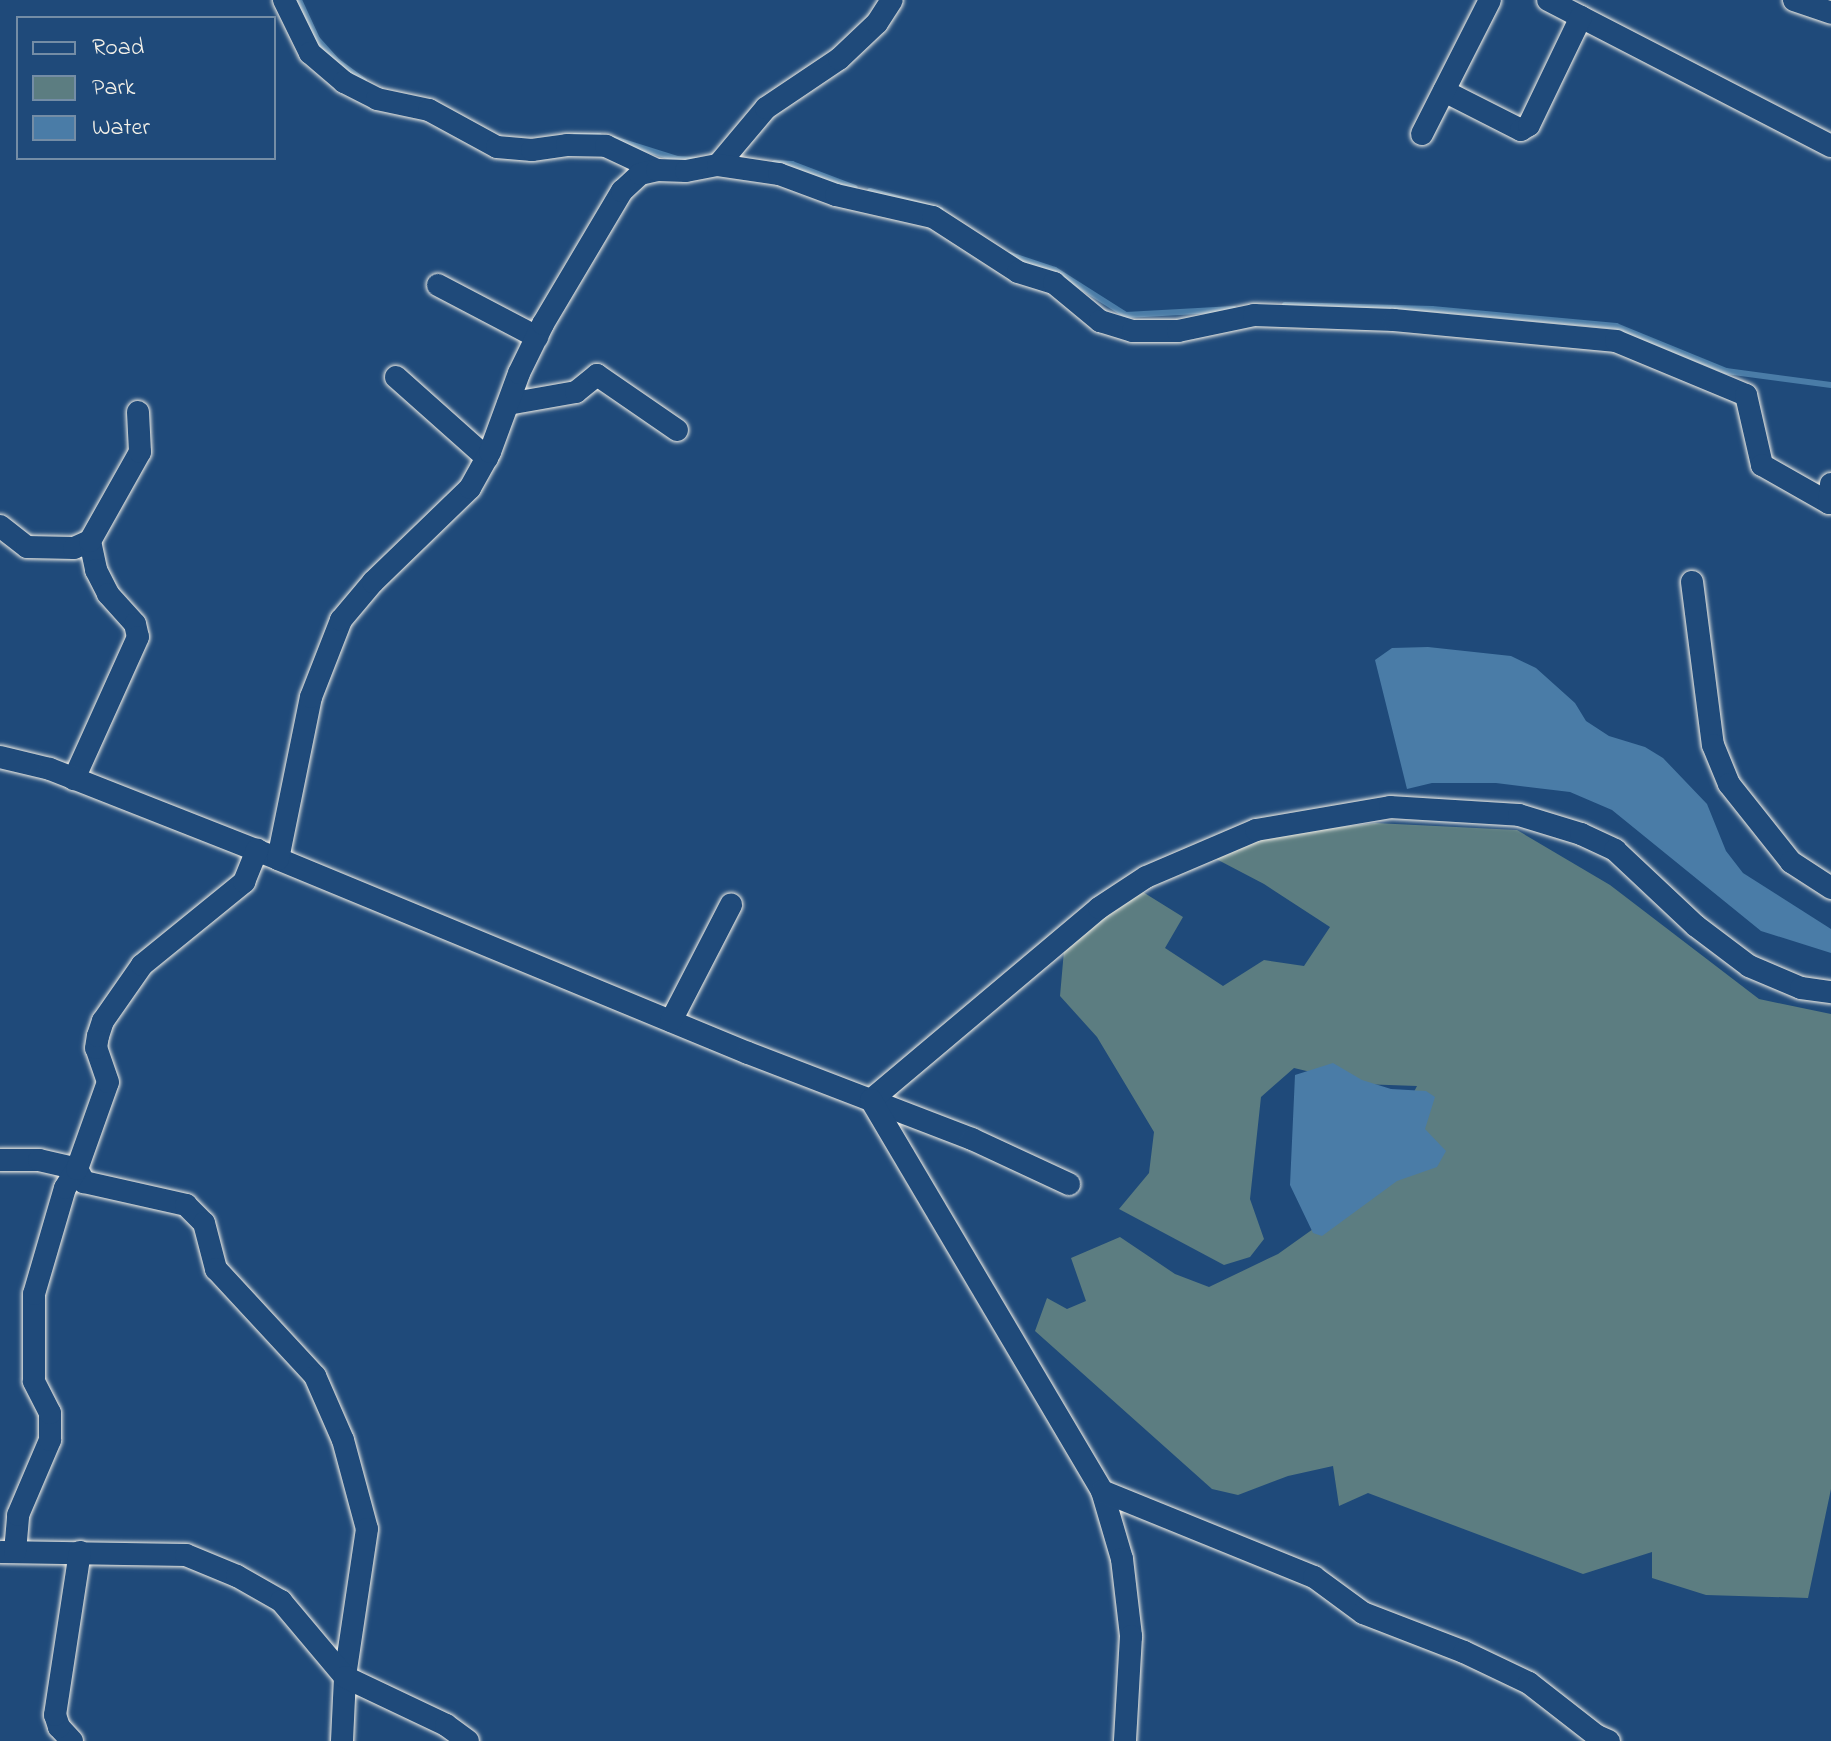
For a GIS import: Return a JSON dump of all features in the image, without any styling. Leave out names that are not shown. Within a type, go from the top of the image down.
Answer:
[{"type":"street","points":[[284,0],[310,53],[344,82],[377,99],[429,110],[497,147],[532,150],[567,145],[606,146],[657,170]]},
{"type":"street","points":[[718,165],[766,108],[839,59],[877,23],[892,0]]},
{"type":"street","points":[[1422,134],[1490,0]]},
{"type":"street","points":[[1548,0],[1831,146]]},
{"type":"street","points":[[1794,0],[1828,8]]},
{"type":"street","points":[[1444,91],[1521,130],[1529,125],[1581,17]]},
{"type":"street","points":[[468,1741],[446,1725],[345,1677],[281,1601],[237,1576],[186,1555],[7,1552],[18,1515],[50,1440],[50,1413],[34,1381],[34,1294],[65,1188],[77,1169],[108,1082],[96,1048],[103,1021],[142,965],[244,882],[268,854],[311,697],[341,620],[373,582],[470,488],[487,458],[537,337],[622,191],[640,174],[718,165],[779,174],[836,195],[933,217],[984,253],[1018,272],[1054,283],[1100,321],[1133,331],[1178,331],[1254,315],[1394,320],[1616,341],[1746,395],[1762,465],[1829,503],[1831,484]]},
{"type":"street","points":[[438,285],[537,337]]},
{"type":"street","points":[[508,404],[576,392],[597,375],[677,430]]},
{"type":"street","points":[[396,377],[487,458]]},
{"type":"street","points":[[0,526],[27,547],[74,548],[90,541],[140,452],[138,412]]},
{"type":"street","points":[[74,779],[138,637],[135,624],[102,582],[90,541]]},
{"type":"street","points":[[1692,582],[1713,745],[1729,784],[1791,862],[1831,888]]},
{"type":"street","points":[[0,757],[74,779],[268,854],[671,1021],[972,1139],[1069,1184]]},
{"type":"street","points":[[871,1100],[1099,908],[1146,877],[1256,830],[1390,807],[1519,815],[1581,834],[1615,850],[1696,926],[1749,966],[1801,988],[1831,992]]},
{"type":"street","points":[[671,1021],[731,905]]},
{"type":"street","points":[[871,1100],[1102,1491],[1122,1559],[1131,1636],[1125,1741]]},
{"type":"street","points":[[0,1160],[39,1160],[77,1169],[84,1182],[186,1205],[204,1223],[216,1269],[315,1376],[343,1440],[367,1529],[345,1677],[342,1741]]},
{"type":"street","points":[[1102,1491],[1314,1577],[1363,1613],[1464,1652],[1529,1683],[1597,1736],[1609,1741]]},
{"type":"street","points":[[72,1741],[59,1727],[55,1715],[80,1552]]},
{"type":"green space","points":[[1375,823],[1517,830],[1610,885],[1759,999],[1831,1014],[1831,1489],[1808,1598],[1706,1595],[1652,1578],[1652,1552],[1583,1574],[1368,1493],[1339,1506],[1333,1466],[1288,1476],[1238,1495],[1212,1489],[1035,1331],[1047,1298],[1067,1309],[1086,1301],[1071,1258],[1120,1237],[1175,1274],[1209,1287],[1278,1254],[1386,1177],[1397,1125],[1417,1086],[1361,1084],[1294,1068],[1261,1097],[1250,1199],[1264,1239],[1250,1257],[1224,1265],[1119,1209],[1149,1173],[1154,1132],[1097,1037],[1060,996],[1065,939],[1138,889],[1183,917],[1165,948],[1223,986],[1264,960],[1304,966],[1330,927],[1264,884],[1199,850],[1306,831]]},
{"type":"water","points":[[1428,647],[1511,656],[1536,668],[1575,703],[1586,721],[1609,736],[1645,747],[1663,758],[1707,804],[1726,851],[1743,873],[1831,929],[1831,953],[1761,931],[1612,810],[1570,792],[1496,783],[1432,783],[1407,789],[1375,660],[1392,648]]},
{"type":"water","points":[[1333,1063],[1362,1080],[1391,1089],[1426,1091],[1435,1097],[1425,1129],[1446,1151],[1437,1167],[1397,1181],[1322,1236],[1313,1233],[1290,1185],[1295,1075]]},
{"type":"waterway","points":[[299,0],[317,39],[338,62],[364,81]]},
{"type":"waterway","points":[[575,136],[599,136]]},
{"type":"waterway","points":[[614,139],[677,159],[696,160]]},
{"type":"waterway","points":[[775,163],[792,164],[855,188]]},
{"type":"waterway","points":[[870,191],[940,210]]},
{"type":"waterway","points":[[1010,255],[1055,270],[1126,315],[1234,309]]},
{"type":"waterway","points":[[1285,305],[1432,309],[1616,326],[1726,371],[1831,385]]}]
